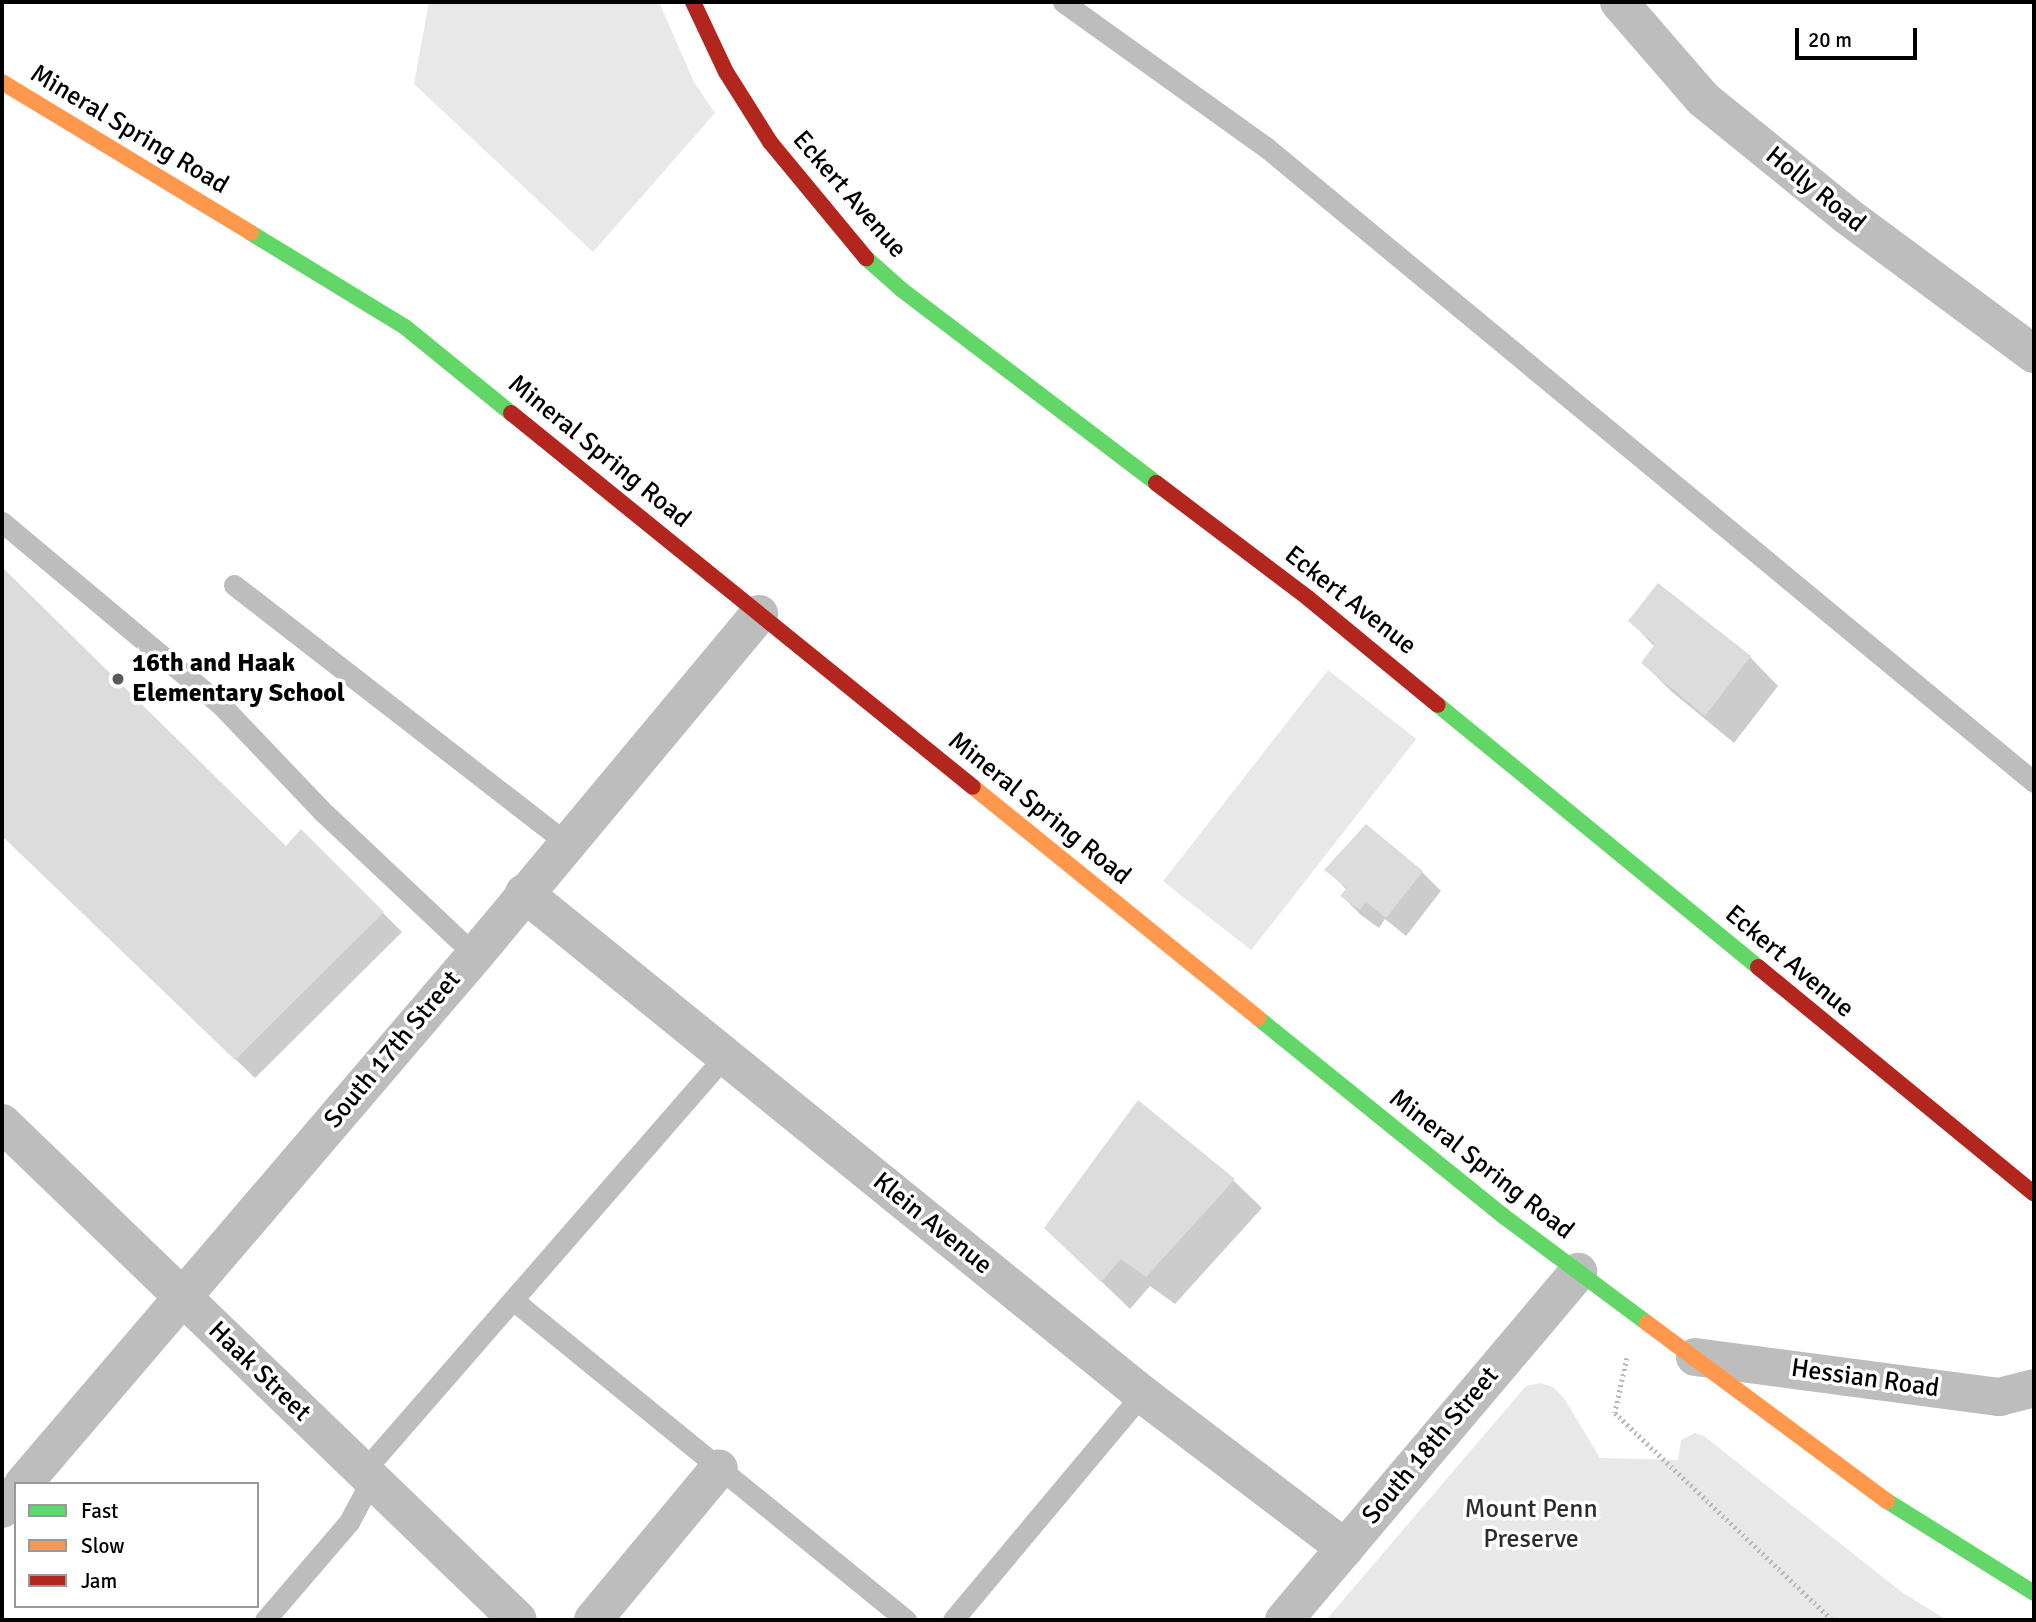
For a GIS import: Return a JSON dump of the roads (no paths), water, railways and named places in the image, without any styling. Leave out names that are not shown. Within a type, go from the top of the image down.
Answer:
[{"type":"main road","name":"Eckert Avenue","points":[[693,2],[726,72],[770,142],[824,211],[884,274],[1308,597],[2034,1194]]},
{"type":"main road","name":"Mineral Spring Road","points":[[2,82],[405,327],[1491,1207],[1907,1516],[2034,1594]]},
{"type":"street","name":"Holly Road","points":[[1619,2],[1703,99],[1846,215],[2034,354]]},
{"type":"street","name":"South 17th Street","points":[[25,1482],[475,954],[759,614]]},
{"type":"street","name":"Klein Avenue","points":[[524,893],[1142,1394],[1345,1548]]},
{"type":"street","name":"Haak Street","points":[[2,1123],[518,1620]]},
{"type":"street","name":"South 18th Street","points":[[1284,1620],[1578,1272]]},
{"type":"street","name":"Hessian Road","points":[[1695,1357],[1999,1397],[2034,1388]]},
{"type":"street","points":[[593,1620],[719,1468]]},
{"type":"street","points":[[2,1509],[14,1495]]},
{"type":"lane","points":[[1063,2],[1267,148],[2034,782]]},
{"type":"lane","points":[[2,522],[223,707],[321,810],[475,954]]},
{"type":"lane","points":[[234,585],[567,843]]},
{"type":"lane","points":[[265,1620],[349,1522],[367,1477],[513,1300],[725,1056]]},
{"type":"lane","points":[[513,1300],[905,1620]]},
{"type":"lane","points":[[953,1620],[1142,1394]]},
{"type":"place","name":"16th and Haak Elementary School","points":[[118,679]]},
{"type":"park label","name":"Mount Penn Preserve","points":[[1531,1525]]}]
